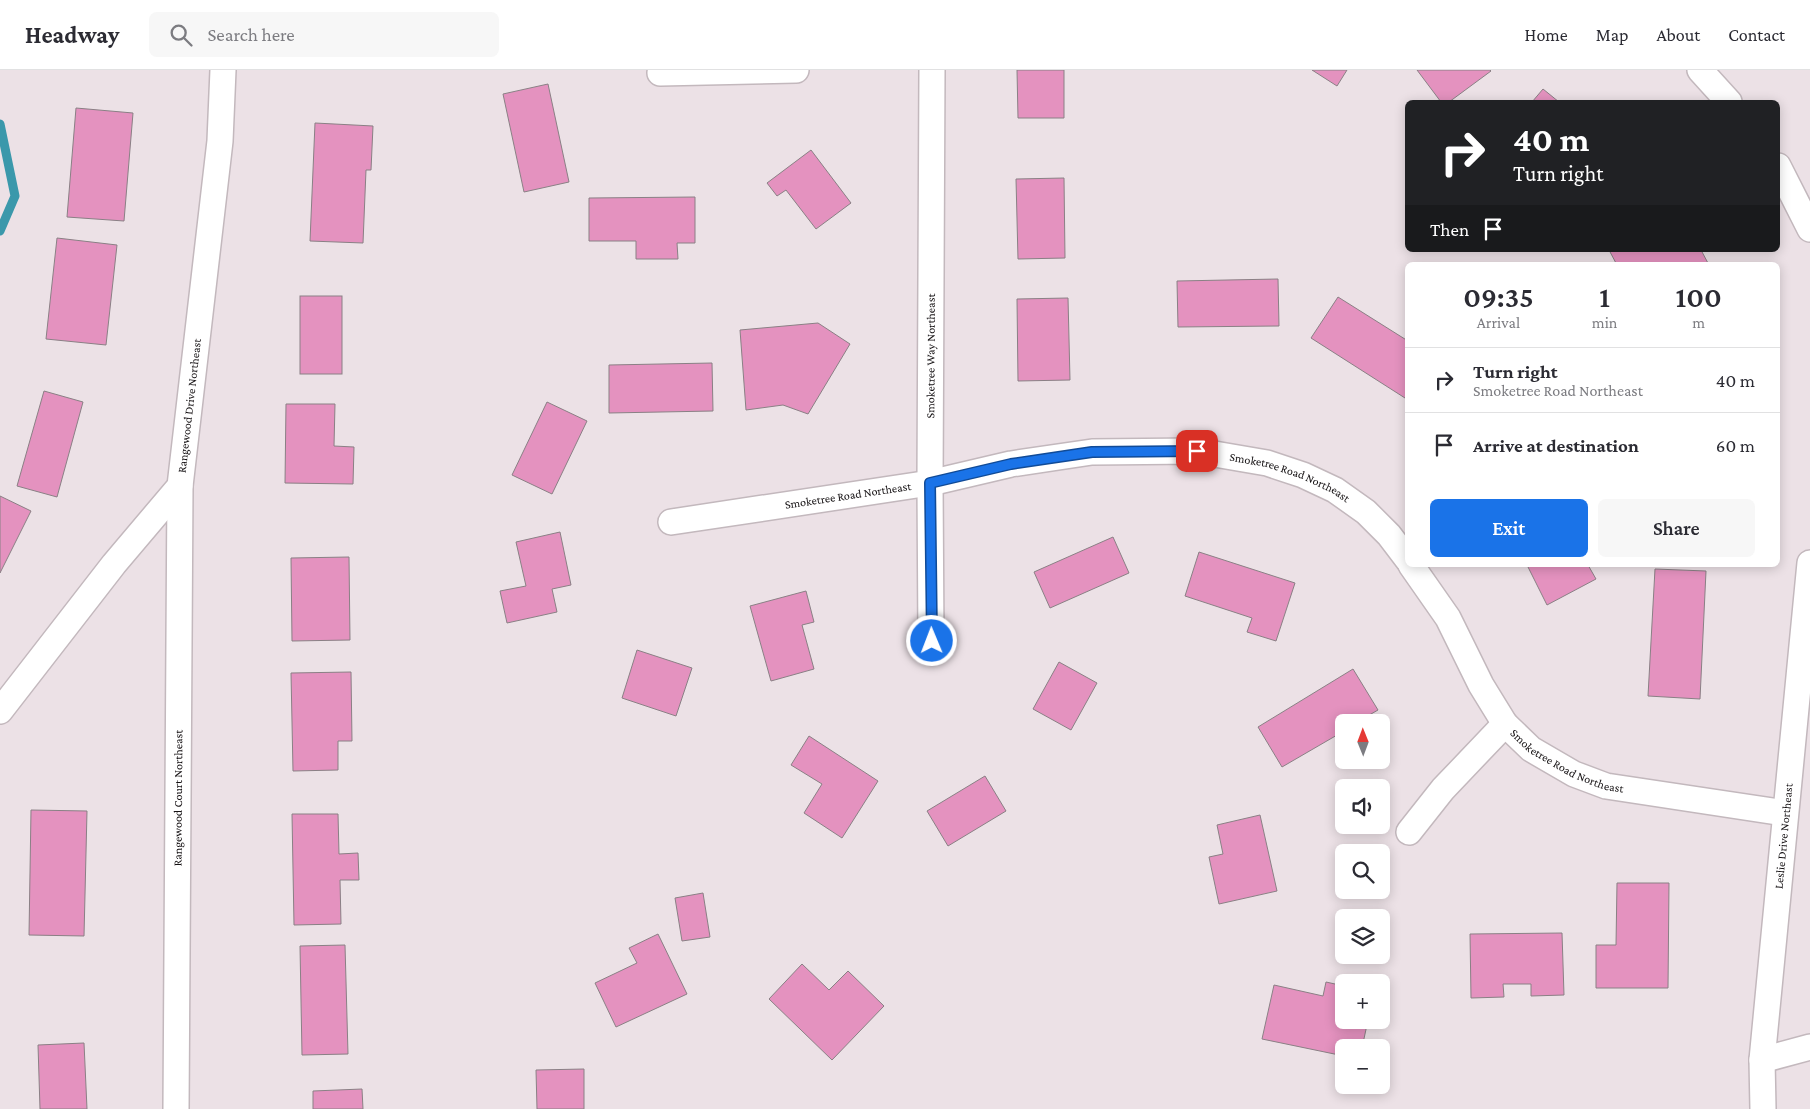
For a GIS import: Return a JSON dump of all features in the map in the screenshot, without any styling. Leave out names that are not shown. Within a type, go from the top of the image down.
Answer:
[{"type":"street","name":"Rangewood Drive Northeast","points":[[0,711],[114,564],[180,486],[220,142],[223,70]]},
{"type":"street","points":[[660,73],[796,70]]},
{"type":"street","name":"Smoketree Way Northeast","points":[[932,70],[930,483],[932,641]]},
{"type":"street","points":[[1700,70],[1727,100]]},
{"type":"street","points":[[1780,170],[1810,229]]},
{"type":"street","name":"Smoketree Road Northeast","points":[[671,522],[930,483],[1011,464],[1092,452],[1197,451],[1266,463],[1303,475],[1335,490],[1366,512],[1389,535],[1405,556]]},
{"type":"street","name":"Rangewood Court Northeast","points":[[176,1109],[180,486]]},
{"type":"street","name":"Leslie Drive Northeast","points":[[1763,1109],[1762,1060],[1810,563]]},
{"type":"street","name":"Smoketree Road Northeast","points":[[1413,567],[1448,618],[1481,685],[1505,724],[1530,749],[1574,774],[1606,786],[1785,813]]},
{"type":"street","points":[[1409,832],[1443,789],[1505,724]]},
{"type":"street","points":[[1762,1060],[1810,1047]]},
{"type":"building","points":[[1017,70],[1064,70],[1064,118],[1018,118]]},
{"type":"building","points":[[1312,70],[1347,70],[1337,86]]},
{"type":"building","points":[[1417,70],[1491,71],[1452,100],[1440,100]]},
{"type":"building","points":[[548,84],[569,182],[524,192],[503,94]]},
{"type":"building","points":[[1543,89],[1557,100],[1534,100]]},
{"type":"building","points":[[76,108],[133,113],[124,221],[67,217]]},
{"type":"building","points":[[315,123],[373,126],[371,170],[366,170],[363,243],[310,241]]},
{"type":"building","points":[[811,150],[851,203],[816,229],[786,190],[777,196],[767,183]]},
{"type":"building","points":[[1064,178],[1065,258],[1018,259],[1016,179]]},
{"type":"building","points":[[695,197],[695,243],[677,243],[678,259],[636,259],[636,241],[589,241],[589,198]]},
{"type":"building","points":[[57,238],[117,245],[106,345],[46,339]]},
{"type":"building","points":[[1610,252],[1702,252],[1707,262],[1615,262]]},
{"type":"building","points":[[1278,279],[1279,326],[1178,327],[1177,281]]},
{"type":"building","points":[[300,296],[342,296],[342,374],[300,374]]},
{"type":"building","points":[[1338,297],[1405,339],[1405,398],[1311,338]]},
{"type":"building","points":[[1068,298],[1070,380],[1018,381],[1017,299]]},
{"type":"building","points":[[818,323],[850,344],[808,414],[783,405],[746,410],[740,330]]},
{"type":"building","points":[[712,363],[713,411],[609,413],[609,365]]},
{"type":"building","points":[[44,391],[83,402],[57,497],[17,486]]},
{"type":"building","points":[[547,402],[587,421],[552,494],[512,475]]},
{"type":"building","points":[[286,404],[335,404],[334,446],[354,447],[353,484],[285,483]]},
{"type":"building","points":[[0,496],[31,511],[0,573]]},
{"type":"building","points":[[560,532],[571,585],[552,589],[557,612],[507,623],[500,591],[526,586],[516,542]]},
{"type":"building","points":[[1113,537],[1129,573],[1050,608],[1034,572]]},
{"type":"building","points":[[1199,552],[1295,583],[1276,641],[1247,632],[1252,618],[1185,596]]},
{"type":"building","points":[[349,557],[350,640],[292,641],[291,558]]},
{"type":"building","points":[[1528,567],[1589,567],[1596,579],[1547,605]]},
{"type":"building","points":[[1655,569],[1706,571],[1700,699],[1648,696]]},
{"type":"building","points":[[806,591],[814,622],[802,625],[814,669],[771,681],[750,606]]},
{"type":"building","points":[[637,650],[692,668],[676,716],[622,698]]},
{"type":"building","points":[[1059,662],[1097,683],[1071,730],[1033,709]]},
{"type":"building","points":[[1353,669],[1378,710],[1371,714],[1335,714],[1335,736],[1282,767],[1258,727]]},
{"type":"building","points":[[351,672],[352,741],[338,741],[338,770],[293,771],[291,673]]},
{"type":"building","points":[[809,736],[878,781],[842,838],[804,813],[822,784],[791,765]]},
{"type":"building","points":[[985,776],[1006,811],[948,846],[927,811]]},
{"type":"building","points":[[31,810],[87,811],[84,936],[29,935]]},
{"type":"building","points":[[292,814],[338,814],[339,854],[358,853],[359,880],[340,880],[341,924],[294,925]]},
{"type":"building","points":[[1260,815],[1277,891],[1219,904],[1209,857],[1223,854],[1217,825]]},
{"type":"building","points":[[1617,883],[1669,883],[1668,988],[1596,988],[1596,945],[1616,945]]},
{"type":"building","points":[[703,893],[710,937],[682,941],[675,898]]},
{"type":"building","points":[[1562,933],[1564,995],[1531,996],[1531,984],[1503,984],[1504,997],[1471,998],[1470,934]]},
{"type":"building","points":[[658,934],[687,994],[616,1027],[595,983],[637,963],[629,948]]},
{"type":"building","points":[[345,945],[348,1054],[302,1055],[300,946]]},
{"type":"building","points":[[802,964],[829,990],[848,971],[884,1006],[832,1060],[769,999]]},
{"type":"building","points":[[1326,982],[1335,984],[1335,1029],[1366,1029],[1364,1039],[1335,1039],[1335,1054],[1262,1039],[1274,985],[1323,996]]},
{"type":"building","points":[[84,1043],[87,1109],[40,1109],[38,1045]]},
{"type":"building","points":[[584,1069],[584,1109],[537,1109],[536,1070]]},
{"type":"building","points":[[362,1089],[363,1109],[313,1109],[313,1091]]},
{"type":"waterway","points":[[0,124],[15,196],[0,231]]},
{"type":"route","points":[[932,641],[930,483],[1011,464],[1092,452],[1197,451]]}]
